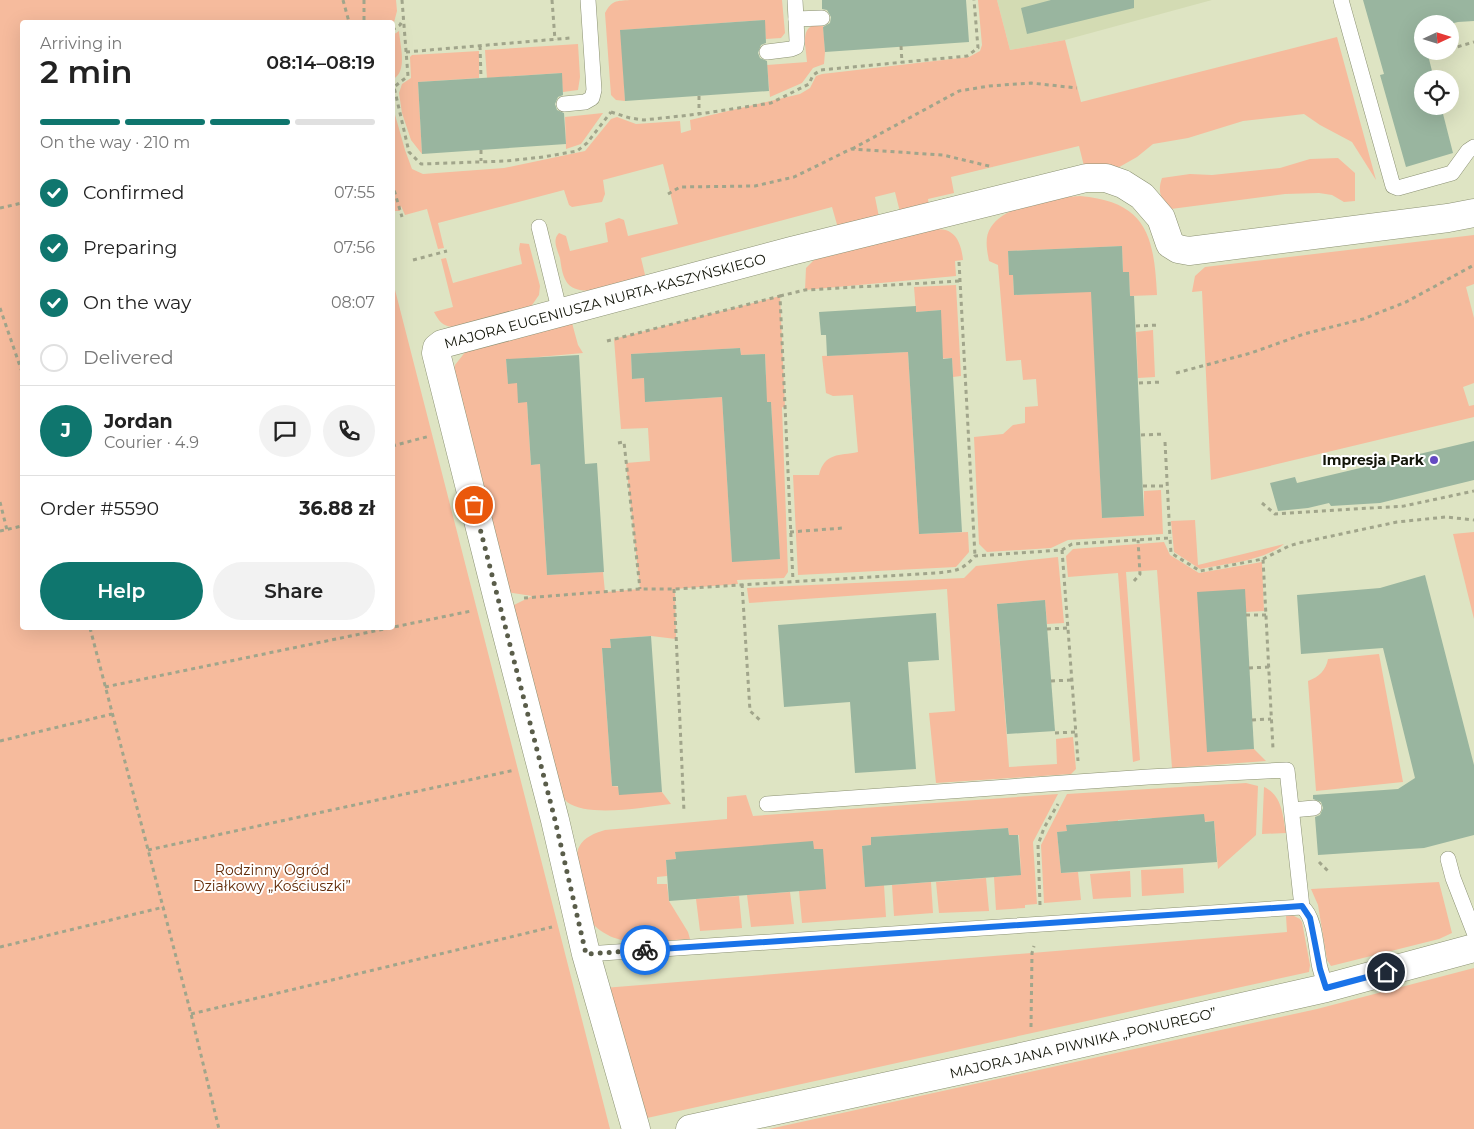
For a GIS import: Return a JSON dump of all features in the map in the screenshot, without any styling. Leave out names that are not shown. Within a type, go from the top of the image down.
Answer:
[{"type":"street","name":"MAJORA EUGENIUSZA NURTA-KASZYŃSKIEGO","points":[[636,1129],[586,954],[555,820],[436,353],[438,348],[442,344],[791,251],[1086,178],[1106,178],[1123,184],[1142,196],[1161,218],[1170,244],[1178,249],[1189,251],[1448,218],[1474,213]]},
{"type":"street","name":"MAJORA JANA PIWNIKA „PONUREGO”","points":[[690,1129],[1018,1058],[1326,988],[1474,948]]},
{"type":"lane","points":[[564,104],[585,102],[592,98],[594,90],[588,0]]},
{"type":"lane","points":[[766,52],[796,47],[795,0]]},
{"type":"lane","points":[[1341,0],[1392,186],[1398,188],[1452,173],[1468,151],[1474,147]]},
{"type":"lane","points":[[796,19],[822,18]]},
{"type":"lane","points":[[539,227],[560,313]]},
{"type":"lane","points":[[767,804],[1148,777],[1288,770],[1302,906],[1310,918],[1320,969],[1326,988]]},
{"type":"lane","points":[[1292,810],[1314,808]]},
{"type":"lane","points":[[1448,859],[1453,878],[1474,932]]},
{"type":"lane","points":[[586,954],[1302,906]]},
{"type":"path","points":[[343,0],[348,20]]},
{"type":"path","points":[[364,0],[364,20]]},
{"type":"path","points":[[395,85],[408,76],[402,0]]},
{"type":"path","points":[[552,0],[555,40]]},
{"type":"path","points":[[395,94],[409,152],[421,164],[543,157],[577,151],[587,143],[611,112],[644,120],[771,103],[809,84],[813,75],[821,70],[967,56],[978,48],[974,0]]},
{"type":"path","points":[[395,28],[404,19]]},
{"type":"path","points":[[406,52],[591,37]]},
{"type":"path","points":[[1459,46],[1474,42]]},
{"type":"path","points":[[480,46],[481,78]]},
{"type":"path","points":[[901,46],[902,63]]},
{"type":"path","points":[[668,194],[680,187],[755,186],[794,177],[851,149],[959,91],[989,86],[1031,83],[1077,88]]},
{"type":"path","points":[[699,96],[699,114]]},
{"type":"path","points":[[851,149],[943,156],[993,167]]},
{"type":"path","points":[[481,150],[481,161]]},
{"type":"path","points":[[395,193],[402,217]]},
{"type":"path","points":[[0,208],[20,203]]},
{"type":"path","points":[[413,260],[447,251]]},
{"type":"path","points":[[959,262],[975,556]]},
{"type":"path","points":[[1176,373],[1251,353],[1304,334],[1363,319],[1406,302],[1474,264]]},
{"type":"path","points":[[608,340],[805,290],[960,281]]},
{"type":"path","points":[[780,296],[790,532],[794,581]]},
{"type":"path","points":[[0,308],[20,365]]},
{"type":"path","points":[[1136,326],[1159,325]]},
{"type":"path","points":[[1139,383],[1162,382]]},
{"type":"path","points":[[395,445],[455,430]]},
{"type":"path","points":[[1141,435],[1165,434]]},
{"type":"path","points":[[618,443],[624,442],[640,589]]},
{"type":"path","points":[[1165,442],[1171,553],[1200,571],[1264,559],[1299,543],[1397,522],[1446,517],[1474,520]]},
{"type":"path","points":[[1143,486],[1167,486]]},
{"type":"path","points":[[1262,503],[1275,514],[1404,506],[1474,491]]},
{"type":"path","points":[[0,502],[7,530]]},
{"type":"path","points":[[0,531],[20,527]]},
{"type":"path","points":[[790,532],[843,528]]},
{"type":"path","points":[[498,600],[640,589],[674,589],[955,571],[965,567],[975,556],[1062,550],[1072,544],[1170,538]]},
{"type":"path","points":[[1134,581],[1140,574],[1138,540]]},
{"type":"path","points":[[1032,1028],[1032,953],[1039,924],[1040,906],[1038,845],[1044,828],[1079,769],[1062,550]]},
{"type":"path","points":[[1264,559],[1273,753],[1267,772]]},
{"type":"path","points":[[742,584],[750,711],[761,721]]},
{"type":"path","points":[[674,589],[684,812]]},
{"type":"path","points":[[395,627],[471,611]]},
{"type":"path","points":[[1246,615],[1266,615]]},
{"type":"path","points":[[1047,629],[1068,628]]},
{"type":"path","points":[[91,630],[164,907],[219,1129]]},
{"type":"path","points":[[105,687],[380,630]]},
{"type":"path","points":[[1249,668],[1269,667]]},
{"type":"path","points":[[1051,681],[1072,680]]},
{"type":"path","points":[[0,741],[112,714]]},
{"type":"path","points":[[1252,720],[1271,719]]},
{"type":"path","points":[[1055,733],[1076,732]]},
{"type":"path","points":[[148,850],[540,764]]},
{"type":"path","points":[[1315,858],[1329,872]]},
{"type":"path","points":[[0,947],[164,907]]},
{"type":"path","points":[[191,1014],[555,927]]},
{"type":"shaded area","points":[[997,0],[1212,0],[1065,40],[1010,50]]},
{"type":"green space","name":"Rodzinny Ogród Działkowy „Kościuszki”","points":[[0,0],[396,0],[397,11],[395,20],[20,20],[20,630],[395,630],[395,290],[610,1129],[0,1129]]},
{"type":"green space","points":[[630,0],[782,0],[785,33],[781,38],[766,39],[764,20],[621,30],[625,101],[616,100],[611,95],[605,13],[615,2]]},
{"type":"green space","points":[[978,0],[997,0],[1010,50],[1065,40],[1081,102],[1337,37],[1376,180],[1352,142],[1304,114],[1243,121],[1188,138],[1153,144],[1137,157],[1114,170],[1084,166],[1079,146],[951,177],[954,193],[928,199],[929,205],[900,212],[895,192],[875,197],[879,217],[838,228],[832,207],[641,258],[646,279],[591,291],[572,287],[566,281],[556,245],[557,236],[559,233],[566,236],[570,251],[608,242],[605,223],[619,218],[624,220],[628,236],[678,224],[663,164],[603,180],[605,194],[602,202],[572,207],[569,205],[564,190],[438,223],[444,248],[438,249],[427,209],[405,215],[401,206],[400,211],[395,211],[395,115],[412,169],[423,174],[504,168],[585,151],[611,119],[617,117],[636,124],[680,121],[681,133],[691,130],[690,120],[800,94],[810,88],[816,76],[822,74],[969,57],[980,51],[982,45]]},
{"type":"green space","points":[[823,23],[824,64],[813,68],[802,83],[770,97],[767,65],[807,62],[805,36],[807,31],[815,24]]},
{"type":"green space","points":[[399,31],[402,64],[398,76],[395,78],[395,34]]},
{"type":"green space","points":[[578,44],[580,77],[578,90],[563,92],[561,73],[487,78],[485,50]]},
{"type":"green space","points":[[479,51],[479,78],[418,82],[422,154],[411,140],[402,113],[399,93],[402,84],[411,78],[410,57],[412,55]]},
{"type":"green space","points":[[603,113],[581,144],[566,149],[565,117]]},
{"type":"green space","points":[[1338,158],[1355,173],[1355,201],[1344,202],[1332,195],[1319,193],[1285,194],[1171,209],[1162,199],[1160,192],[1162,178],[1190,174],[1212,175],[1280,168],[1310,159]]},
{"type":"green space","points":[[1080,196],[1120,206],[1133,214],[1143,226],[1153,255],[1157,295],[1130,296],[1129,272],[1123,272],[1122,246],[1008,251],[1009,275],[1013,275],[1014,295],[1097,291],[1092,300],[1102,518],[1144,516],[1144,491],[1161,490],[1163,534],[1068,540],[1051,548],[987,552],[979,544],[974,437],[1003,434],[1013,425],[1025,423],[1025,407],[1038,406],[1036,379],[1023,380],[1021,360],[1006,361],[998,265],[989,261],[987,235],[998,219],[1019,208],[1058,198]]},
{"type":"green space","points":[[934,229],[948,231],[958,240],[963,260],[955,261],[956,276],[805,290],[806,268],[814,260]]},
{"type":"green space","points":[[1474,235],[1474,284],[1466,287],[1474,318],[1474,383],[1463,387],[1469,406],[1474,405],[1474,417],[1211,480],[1202,291],[1192,292],[1195,276],[1205,267]]},
{"type":"green space","points":[[520,243],[529,244],[540,286],[539,295],[530,308],[453,327],[446,326],[441,322],[434,312],[453,307],[441,259],[446,258],[453,283],[522,264],[519,249]]},
{"type":"green space","points":[[956,285],[961,376],[953,377],[952,358],[933,359],[940,310],[916,312],[914,287]]},
{"type":"green space","points":[[780,296],[785,408],[782,407],[788,572],[784,578],[737,580],[738,584],[675,589],[676,639],[651,636],[610,639],[611,648],[602,649],[612,786],[662,792],[671,804],[632,809],[602,810],[577,807],[567,802],[556,786],[510,612],[514,605],[532,596],[506,592],[452,380],[455,365],[466,351],[572,323],[578,345],[583,353],[506,360],[508,383],[517,383],[527,402],[531,465],[540,464],[547,575],[603,572],[605,592],[640,589],[626,463],[650,461],[648,428],[621,429],[614,339]],"holes":[[[740,348],[741,355],[765,354],[766,375],[758,376],[760,403],[771,402],[779,559],[732,561],[722,397],[646,402],[644,378],[632,379],[631,354]]]},
{"type":"green space","points":[[1153,330],[1155,377],[1138,378],[1136,332]]},
{"type":"green space","points":[[908,352],[919,534],[968,532],[969,552],[956,567],[798,575],[793,475],[819,475],[825,462],[834,456],[858,452],[853,395],[833,396],[826,393],[822,356]]},
{"type":"green space","points":[[1195,520],[1198,565],[1284,544],[1265,555],[1255,558],[1200,569],[1174,552],[1171,521]]},
{"type":"green space","points":[[1474,532],[1474,619],[1453,534]]},
{"type":"green space","points":[[1164,542],[1170,555],[1199,573],[1262,562],[1264,611],[1246,612],[1207,752],[1254,749],[1266,761],[1172,768],[1157,570],[1126,572],[1140,760],[1133,762],[1118,573],[1068,577],[1066,556],[1073,549]]},
{"type":"green space","points":[[1058,557],[1064,623],[1047,624],[1045,600],[997,604],[1009,767],[1057,764],[1056,739],[1073,737],[1076,769],[1071,774],[936,783],[929,713],[955,711],[947,589],[749,603],[747,588],[964,578],[976,566]]},
{"type":"green space","points":[[1379,654],[1403,782],[1316,791],[1308,681],[1321,673],[1326,667],[1328,659]]},
{"type":"green space","points":[[1246,783],[1258,786],[1256,835],[1218,869],[1214,821],[1153,825],[1152,818],[1118,820],[1118,828],[1099,822],[1067,825],[1067,831],[1057,832],[1061,873],[1078,872],[1081,900],[1044,903],[1041,845],[1067,794]]},
{"type":"green space","points":[[1264,787],[1275,795],[1281,807],[1286,833],[1262,834]]},
{"type":"green space","points":[[1058,794],[1033,842],[1037,904],[1025,905],[1025,908],[996,910],[994,877],[1021,875],[1019,835],[1009,835],[1008,828],[871,837],[871,845],[862,846],[865,886],[884,885],[886,917],[802,923],[799,891],[826,888],[822,849],[675,853],[676,859],[666,860],[667,876],[657,877],[657,884],[667,884],[669,901],[688,932],[690,939],[636,942],[611,937],[589,920],[578,871],[577,853],[579,847],[587,838],[594,834],[605,830],[727,819],[727,797],[746,795],[753,816]]},
{"type":"green space","points":[[1183,868],[1184,893],[1142,896],[1141,870]]},
{"type":"green space","points":[[1130,871],[1131,897],[1093,899],[1090,874]]},
{"type":"green space","points":[[986,878],[989,911],[939,913],[936,882]]},
{"type":"green space","points":[[931,882],[933,913],[894,916],[892,885]]},
{"type":"green space","points":[[1439,882],[1452,933],[1439,939],[1331,966],[1327,960],[1318,905],[1311,889]]},
{"type":"green space","points":[[790,892],[794,924],[751,927],[747,895]]},
{"type":"green space","points":[[739,896],[742,928],[700,931],[696,899]]},
{"type":"green space","points":[[1292,915],[1302,922],[1310,965],[1309,972],[647,1118],[604,988],[1287,932],[1286,916]]},
{"type":"green space","points":[[1474,968],[1474,1129],[769,1129],[1317,1009]]},
{"type":"building","points":[[822,0],[966,0],[969,42],[825,52],[823,27],[830,23],[831,17],[827,10],[822,9]]},
{"type":"building","points":[[1051,0],[1134,0],[1134,8],[1027,34],[1021,8]]},
{"type":"building","points":[[1363,0],[1474,0],[1474,21],[1459,22],[1459,15],[1414,15],[1414,60],[1429,60],[1432,70],[1414,70],[1414,115],[1443,115],[1453,153],[1406,167],[1380,75],[1384,74]]},
{"type":"building","points":[[765,20],[766,43],[761,45],[758,53],[760,58],[767,61],[769,91],[625,101],[620,30]]},
{"type":"building","points":[[562,73],[563,95],[558,97],[555,104],[557,110],[564,113],[566,144],[422,154],[418,82]]},
{"type":"building","points":[[1122,246],[1123,272],[1129,272],[1130,296],[1134,296],[1144,516],[1102,518],[1091,292],[1014,295],[1013,275],[1009,275],[1008,251]]},
{"type":"building","points":[[916,306],[916,312],[941,310],[943,359],[952,358],[962,532],[919,534],[908,352],[827,356],[826,335],[821,335],[819,312]]},
{"type":"building","points":[[740,348],[741,355],[765,354],[767,402],[771,402],[780,559],[732,562],[722,397],[645,402],[644,378],[632,379],[631,354]]},
{"type":"building","points":[[579,355],[585,464],[597,463],[604,572],[547,575],[540,464],[531,465],[527,402],[518,403],[517,383],[508,384],[506,359]]},
{"type":"building","name":"Impresja Park","points":[[1474,441],[1474,480],[1380,503],[1331,506],[1329,503],[1308,508],[1278,511],[1270,483],[1295,477],[1297,483]]},
{"type":"building","points":[[1425,575],[1474,765],[1474,835],[1424,848],[1318,855],[1315,817],[1320,815],[1323,808],[1321,802],[1313,799],[1313,795],[1398,789],[1415,778],[1383,648],[1301,654],[1297,595],[1380,588]]},
{"type":"building","points":[[1245,589],[1254,749],[1207,752],[1197,592]]},
{"type":"building","points":[[1045,600],[1055,731],[1007,734],[997,604]]},
{"type":"building","points":[[936,613],[939,660],[908,662],[916,769],[855,773],[850,702],[784,707],[778,625]]},
{"type":"building","points":[[651,636],[662,792],[619,795],[618,786],[612,786],[602,648],[611,648],[610,639]]},
{"type":"building","points":[[1204,814],[1205,822],[1214,821],[1217,862],[1061,873],[1057,832],[1067,831],[1066,825]]},
{"type":"building","points":[[1008,828],[1009,835],[1018,835],[1021,875],[865,887],[862,846],[871,845],[871,837]]},
{"type":"building","points":[[813,841],[814,849],[823,849],[826,889],[669,901],[666,860],[676,859],[675,852]]},
{"type":"way so far","points":[[474,505],[555,820],[586,954],[645,950]]},
{"type":"place","name":"Impresja Park","points":[[1434,460]]},
{"type":"route","points":[[645,950],[1302,906],[1310,918],[1320,969],[1326,988],[1386,972]]}]
